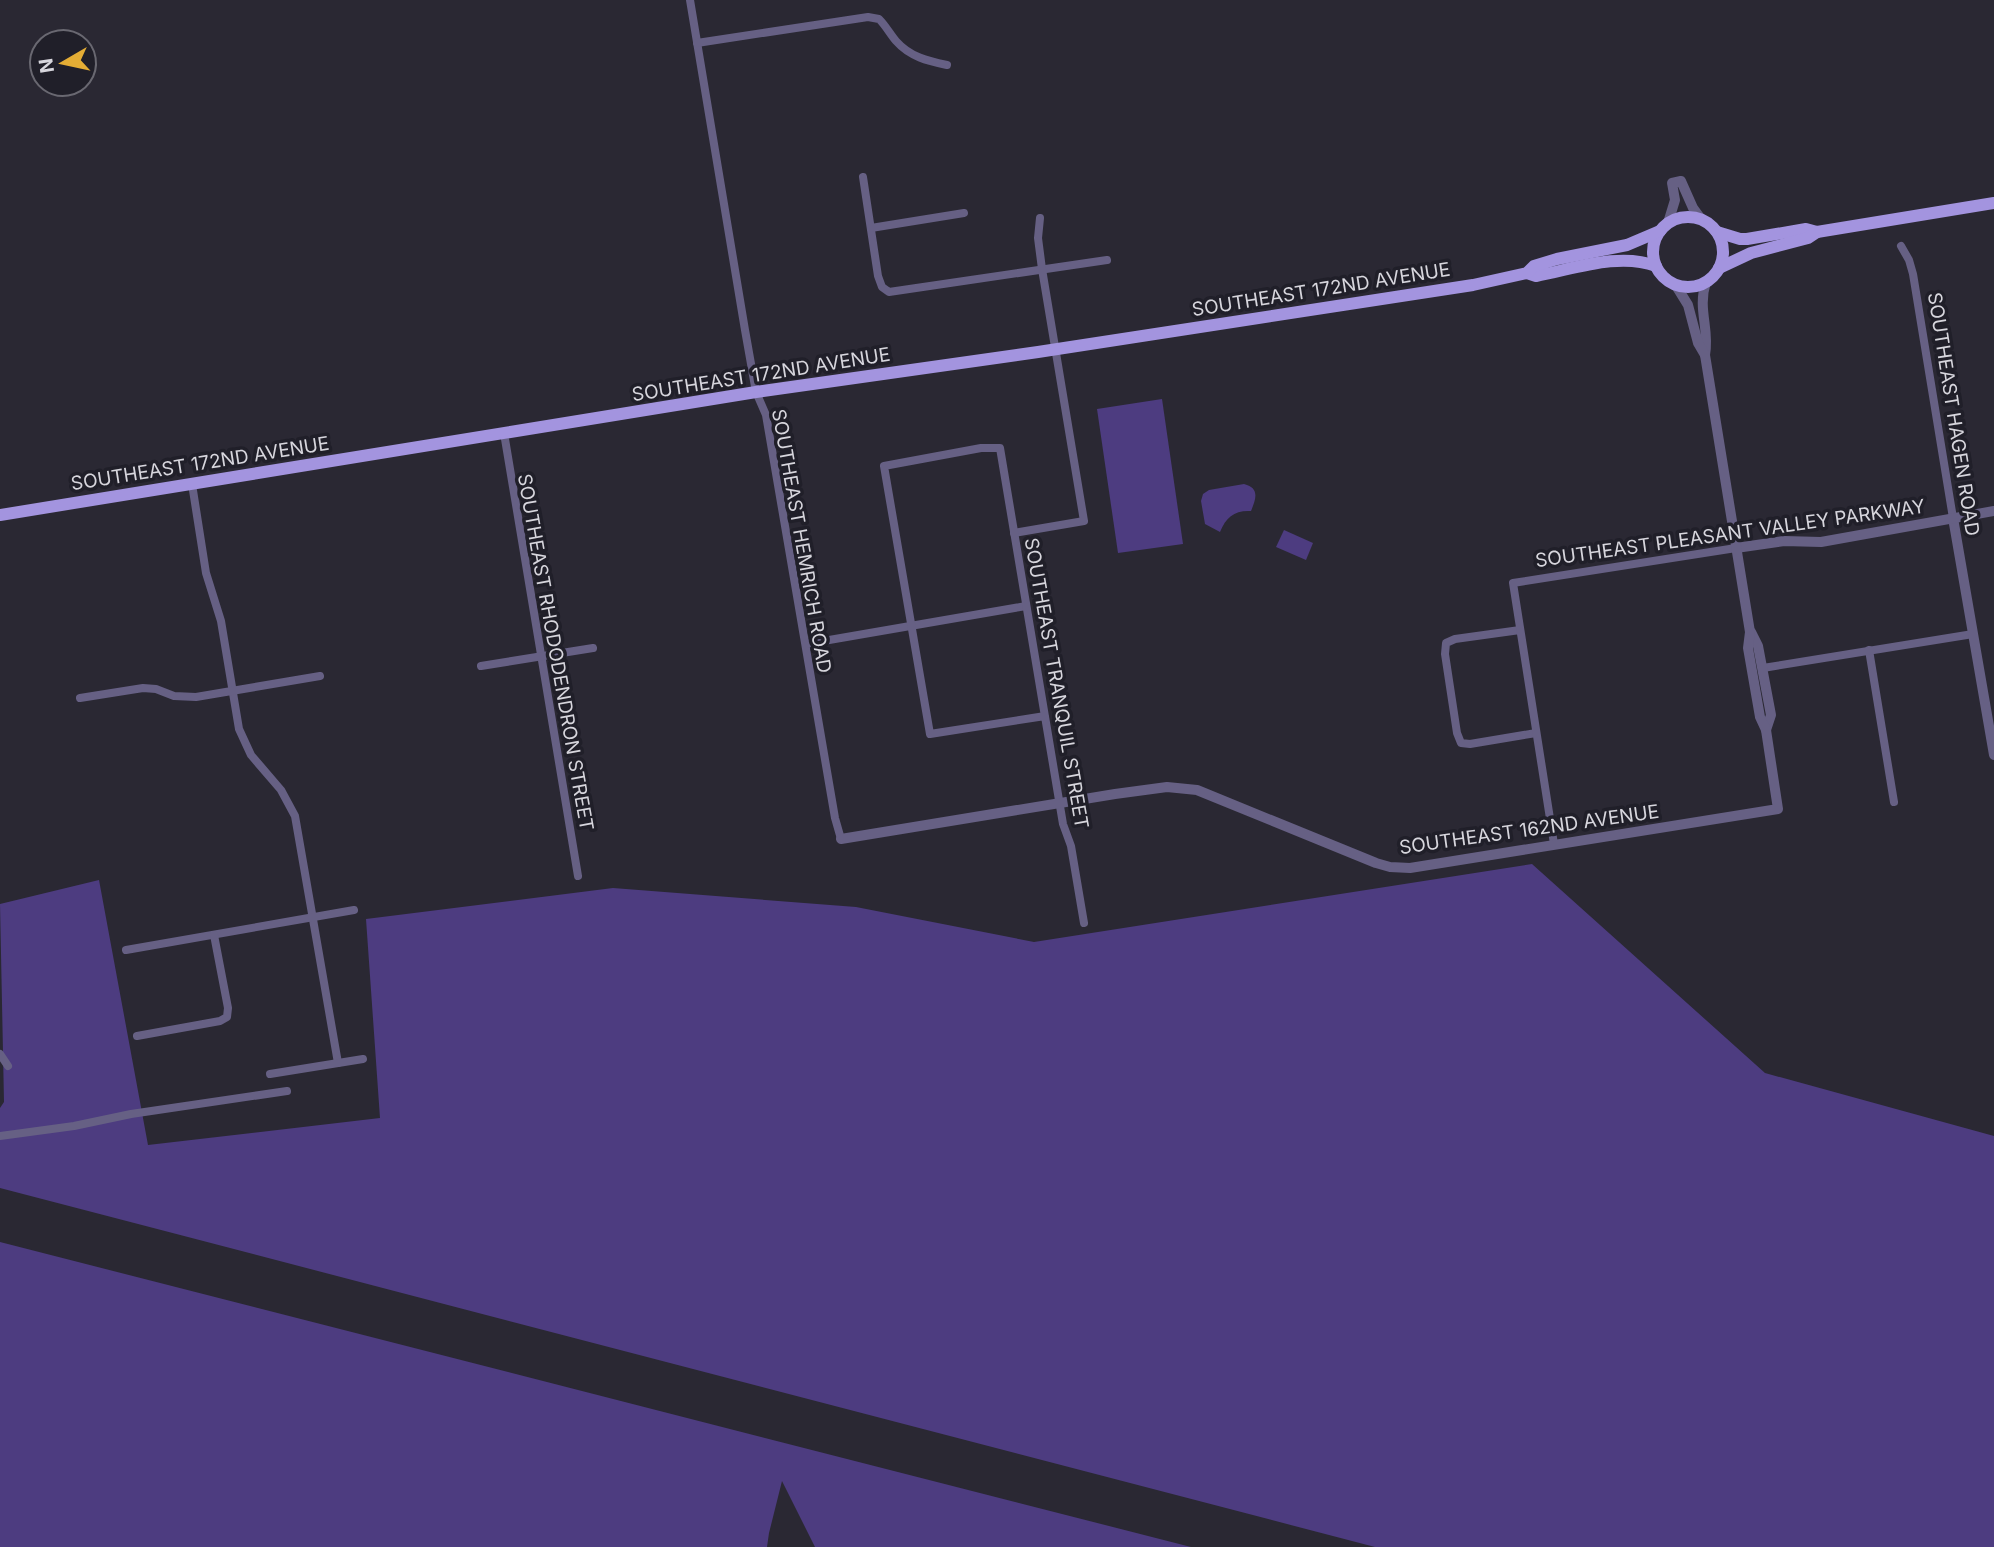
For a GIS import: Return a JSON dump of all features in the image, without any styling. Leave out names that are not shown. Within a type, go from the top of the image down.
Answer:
[{"type":"main road","points":[[1701,219],[1717,232],[1740,239],[1806,229],[1816,232],[1994,203]]},
{"type":"main road","name":"SOUTHEAST 172ND AVENUE","points":[[1527,273],[1534,266],[1627,245],[1681,217],[1701,219]]},
{"type":"main road","points":[[1664,227],[1654,244],[1656,266],[1664,277],[1675,284],[1694,286],[1706,282],[1719,268],[1746,254],[1808,238],[1816,232]]},
{"type":"main road","points":[[1717,232],[1723,250],[1719,268]]},
{"type":"main road","name":"SOUTHEAST 172ND AVENUE","points":[[0,515],[756,392],[1473,285],[1527,273],[1536,276],[1627,260],[1644,261],[1656,266]]},
{"type":"street","name":"SOUTHEAST HEMRICH ROAD","points":[[690,0],[756,392],[766,415],[835,818],[841,839]]},
{"type":"street","points":[[697,43],[868,17],[879,19],[908,52],[926,61],[947,65]]},
{"type":"street","points":[[863,177],[879,281],[883,289],[889,292],[1107,260]]},
{"type":"street","points":[[1664,227],[1675,200],[1672,183],[1681,181],[1701,219]]},
{"type":"street","points":[[871,228],[964,213]]},
{"type":"street","points":[[1014,533],[1084,522],[1042,269],[1038,238],[1040,218]]},
{"type":"street","name":"SOUTHEAST HAGEN ROAD","points":[[1900,246],[1909,260],[1913,274],[1994,755]]},
{"type":"street","points":[[1706,282],[1701,303],[1707,342],[1705,355],[1751,632],[1758,646],[1771,715],[1766,730]]},
{"type":"street","points":[[1675,284],[1688,305],[1698,344],[1705,355]]},
{"type":"street","name":"SOUTHEAST RHODODENDRON STREET","points":[[504,433],[578,876]]},
{"type":"street","name":"SOUTHEAST TRANQUIL STREET","points":[[912,626],[884,466],[981,448],[1000,448],[1059,803],[1071,846],[1084,923]]},
{"type":"street","points":[[192,484],[206,573],[221,621],[239,729],[262,771],[272,778],[281,790],[295,816],[338,1063]]},
{"type":"street","name":"SOUTHEAST PLEASANT VALLEY PARKWAY","points":[[1520,630],[1513,583],[1784,541],[1821,541],[1994,511]]},
{"type":"street","points":[[806,644],[1026,606]]},
{"type":"street","points":[[912,626],[930,734],[1045,716]]},
{"type":"street","points":[[1536,733],[1470,744],[1461,743],[1445,654],[1446,643],[1455,639],[1520,630],[1536,733],[1553,844]]},
{"type":"street","points":[[1751,632],[1748,648],[1760,717],[1766,730]]},
{"type":"street","points":[[1763,668],[1973,634]]},
{"type":"street","points":[[481,666],[593,648]]},
{"type":"street","points":[[1870,650],[1894,802]]},
{"type":"street","points":[[80,698],[143,688],[156,689],[174,696],[191,697],[320,676]]},
{"type":"street","name":"SOUTHEAST 162ND AVENUE","points":[[841,839],[1167,787],[1197,790],[1376,863],[1410,868],[1779,809],[1766,730]]},
{"type":"street","points":[[126,950],[354,910]]},
{"type":"street","points":[[137,1036],[220,1021],[227,1017],[228,1008],[214,935]]},
{"type":"street","points":[[0,1054],[9,1066]]},
{"type":"street","points":[[270,1074],[363,1059]]},
{"type":"street","points":[[0,1136],[287,1091]]},
{"type":"shaded area","points":[[1162,399],[1183,544],[1118,553],[1097,409]]},
{"type":"shaded area","points":[[1244,484],[1255,491],[1251,511],[1232,516],[1220,532],[1205,524],[1201,501],[1203,494],[1209,490]]},
{"type":"shaded area","points":[[1284,530],[1313,543],[1306,560],[1276,547]]},
{"type":"shaded area","points":[[1532,864],[1765,1073],[1994,1136],[1994,1547],[1375,1547],[0,1188],[0,1108],[4,1102],[0,904],[99,880],[148,1145],[380,1118],[366,919],[613,888],[856,907],[1034,942]]},
{"type":"shaded area","points":[[0,1242],[1191,1547],[815,1547],[782,1481],[767,1547],[0,1547]]}]
